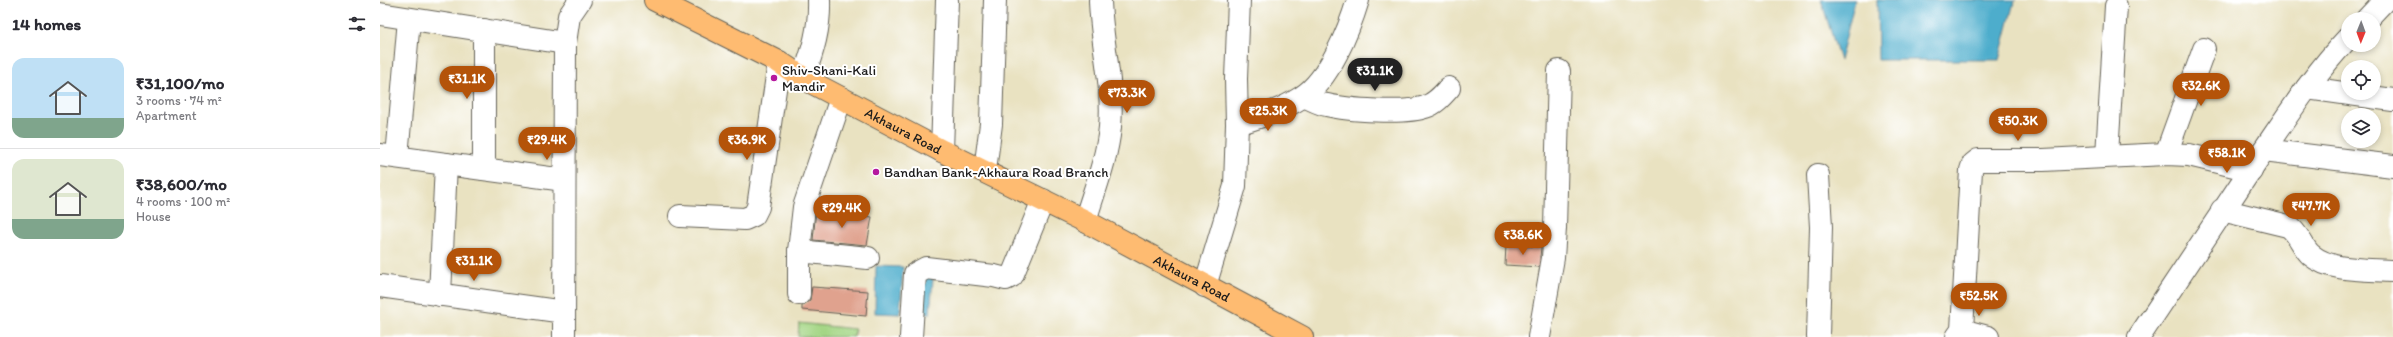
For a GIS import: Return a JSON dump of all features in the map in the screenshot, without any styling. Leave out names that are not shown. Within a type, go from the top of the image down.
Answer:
[{"type":"main road","name":"Akhaura Road","points":[[655,0],[779,62],[803,78],[942,151],[985,170],[1085,221],[1302,337]]},
{"type":"street","points":[[564,337],[565,43],[569,16],[580,0]]},
{"type":"street","points":[[803,78],[816,42],[820,14],[819,0]]},
{"type":"street","points":[[942,151],[947,0]]},
{"type":"street","points":[[985,170],[991,124],[995,0]]},
{"type":"street","points":[[1085,221],[1107,147],[1110,127],[1107,61],[1100,0]]},
{"type":"street","points":[[1205,286],[1235,186],[1237,124],[1236,79],[1240,0]]},
{"type":"street","points":[[1237,124],[1264,116],[1304,96],[1324,73],[1340,46],[1358,0]]},
{"type":"street","points":[[2107,155],[2116,6]]},
{"type":"street","points":[[380,14],[565,43]]},
{"type":"street","points":[[409,19],[388,156],[564,180]]},
{"type":"street","points":[[484,30],[484,169]]},
{"type":"street","points":[[2139,337],[2222,210],[2251,170],[2306,88],[2328,59],[2341,45]]},
{"type":"street","points":[[2166,154],[2204,49]]},
{"type":"street","points":[[680,216],[745,219],[754,215],[758,207],[779,62]]},
{"type":"street","points":[[1539,337],[1553,258],[1559,71]]},
{"type":"street","points":[[1304,96],[1325,105],[1339,108],[1404,111],[1426,107],[1436,101],[1449,88]]},
{"type":"street","points":[[2306,88],[2393,100]]},
{"type":"street","points":[[798,294],[799,251],[808,189],[841,98]]},
{"type":"street","points":[[2264,150],[2393,166]]},
{"type":"street","points":[[1988,337],[1959,334],[1971,170],[1973,164],[1985,159],[2043,160],[2107,155],[2166,154],[2189,156],[2251,170]]},
{"type":"street","points":[[440,295],[446,164]]},
{"type":"street","points":[[1818,175],[1821,227],[1818,337]]},
{"type":"street","points":[[911,337],[915,274],[926,268],[994,276],[1006,279],[1012,276],[1043,200]]},
{"type":"street","points":[[2222,210],[2288,226],[2293,229],[2304,248],[2313,257],[2324,263],[2339,267],[2393,271]]},
{"type":"street","points":[[799,251],[868,258]]},
{"type":"street","points":[[380,286],[564,312]]},
{"type":"green space","points":[[799,323],[855,329],[854,337],[798,337]]},
{"type":"water","points":[[1821,0],[1855,0],[1840,61]]},
{"type":"water","points":[[1877,0],[2017,0],[2014,2],[1999,60],[1878,60]]},
{"type":"water","points":[[876,266],[903,267],[900,314],[875,313]]},
{"type":"water","points":[[910,268],[934,268],[930,314],[907,314]]},
{"type":"building","points":[[816,210],[826,211],[826,215],[852,218],[853,214],[872,217],[867,245],[813,240]]},
{"type":"building","points":[[1506,245],[1541,247],[1539,267],[1505,265]]},
{"type":"building","points":[[812,287],[868,291],[866,316],[802,310],[802,306],[810,300]]},
{"type":"place","name":"Shiv-Shani-Kali Mandir","points":[[774,78]]},
{"type":"place","name":"Bandhan Bank-Akhaura Road Branch","points":[[876,172]]}]
